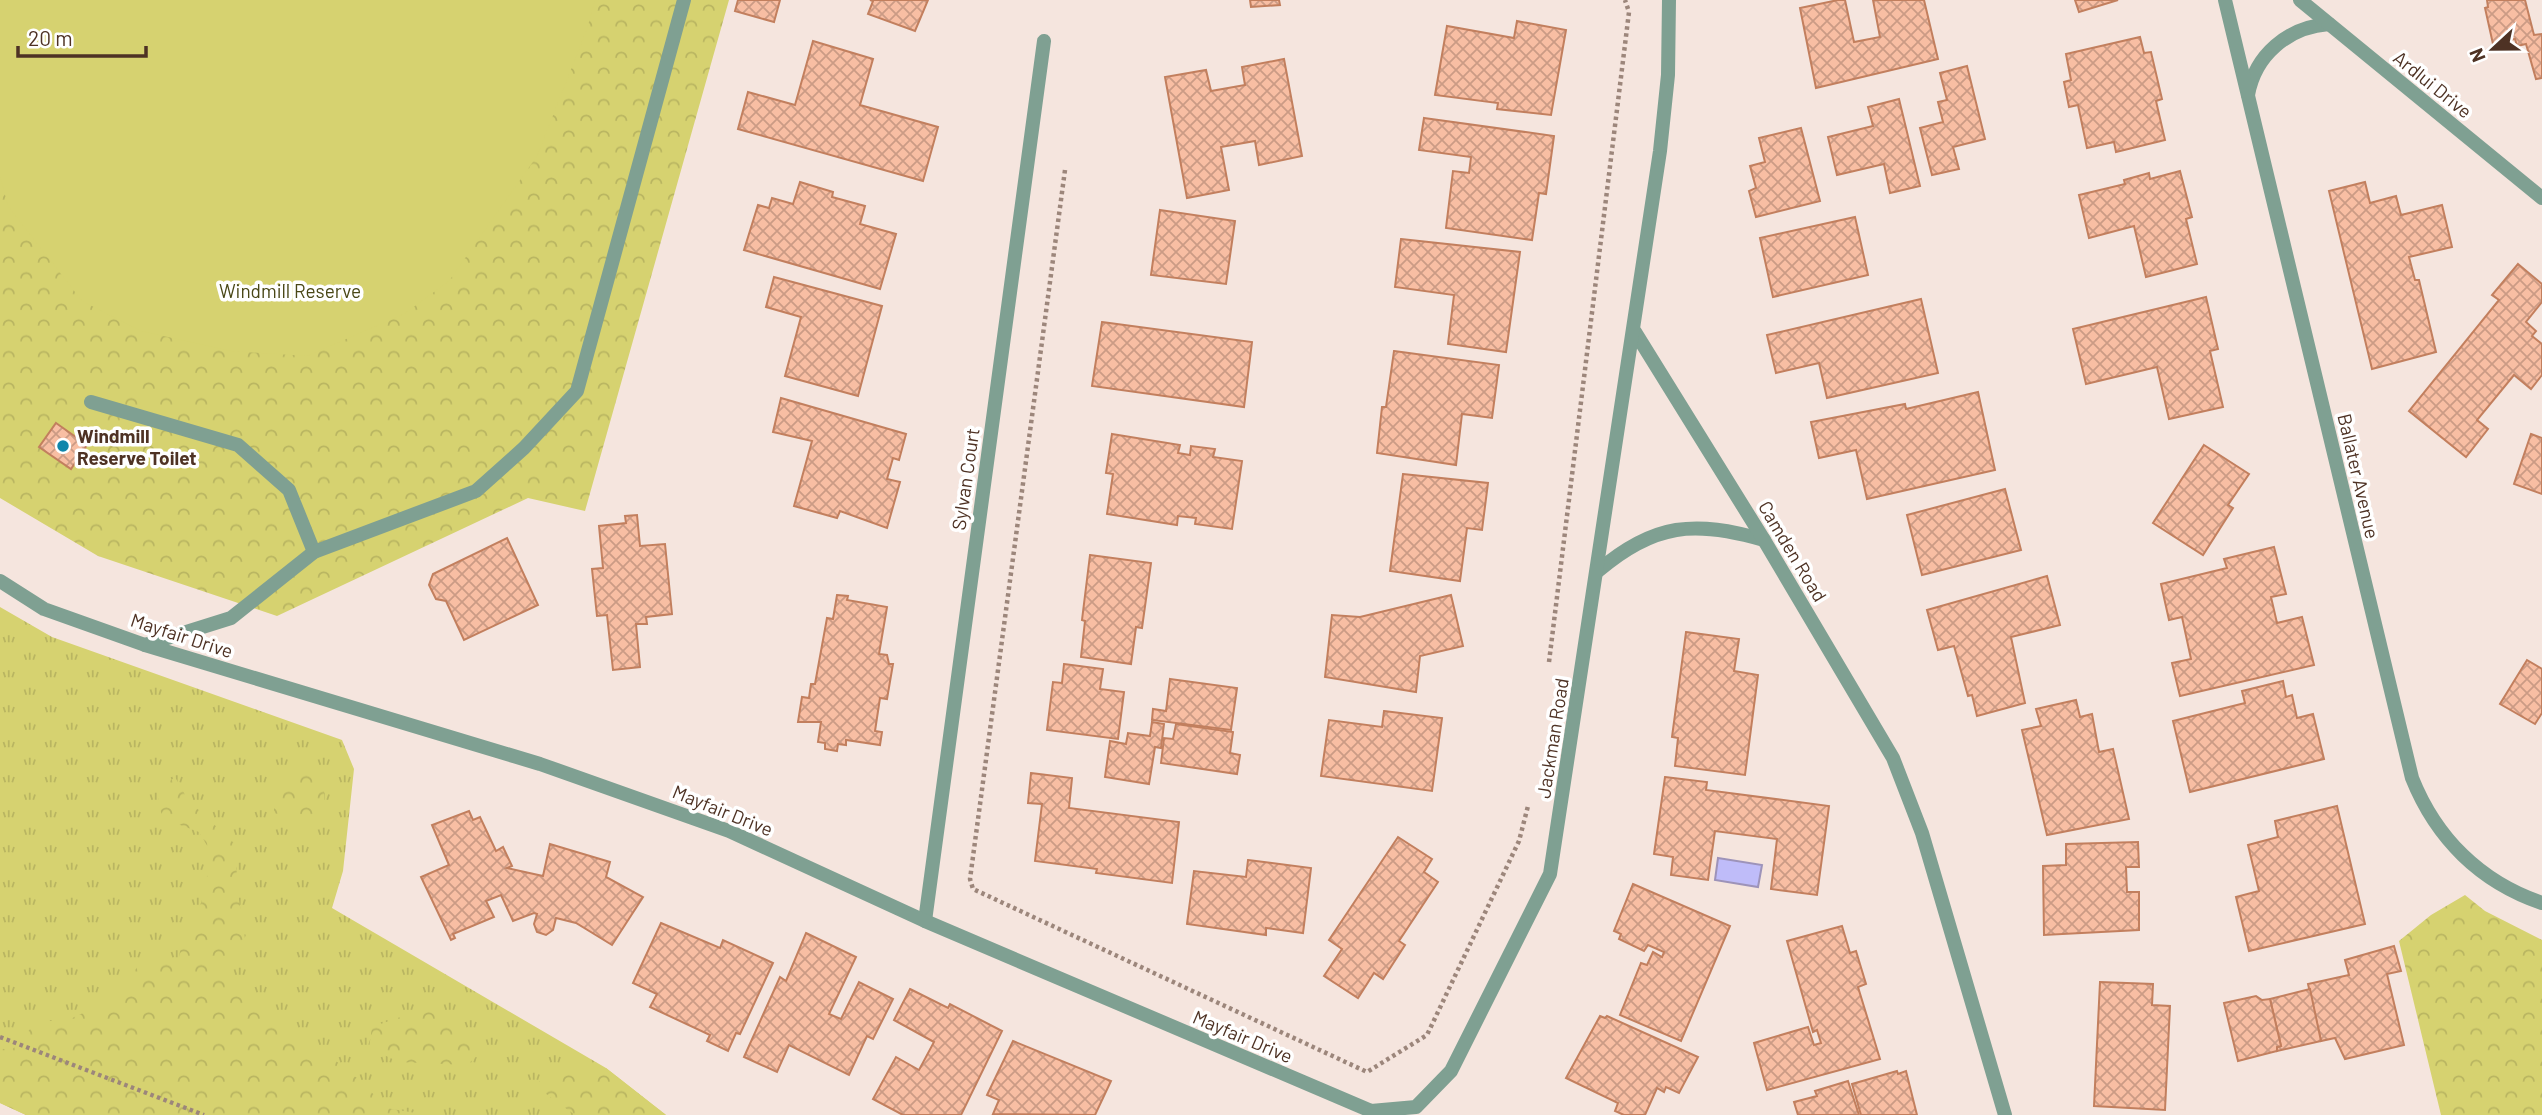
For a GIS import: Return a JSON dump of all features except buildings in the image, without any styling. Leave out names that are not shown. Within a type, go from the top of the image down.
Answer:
[{"type":"street","points":[[145,645],[231,618],[314,552],[476,491],[524,448],[577,391],[684,0]]},
{"type":"street","points":[[1634,332],[1668,75],[1669,0]]},
{"type":"street","name":"Ballater Avenue","points":[[2225,0],[2412,778],[2435,824],[2465,859],[2502,885],[2542,903]]},
{"type":"street","name":"Ardlui Drive","points":[[2300,0],[2542,198]]},
{"type":"street","points":[[2248,95],[2255,70],[2274,47],[2301,30],[2329,24]]},
{"type":"street","name":"Sylvan Court","points":[[925,922],[1044,41]]},
{"type":"street","name":"Camden Road","points":[[1634,332],[1764,540],[1882,738],[1903,781],[1922,832],[2005,1115]]},
{"type":"street","name":"Jackman Road","points":[[1415,1111],[1451,1071],[1550,874],[1634,332]]},
{"type":"street","points":[[91,402],[238,445],[289,490],[314,552]]},
{"type":"street","points":[[1598,570],[1641,540],[1672,529],[1713,527],[1764,540]]},
{"type":"street","name":"Mayfair Drive","points":[[0,581],[44,609],[145,645],[414,724],[640,797],[729,831],[925,922],[1371,1111],[1415,1111]]},
{"type":"path","points":[[1549,668],[1629,12],[1625,0]]},
{"type":"path","points":[[1065,170],[970,879],[973,889],[1367,1072],[1427,1035],[1519,841],[1529,801]]},
{"type":"path","points":[[0,1037],[204,1115]]},
{"type":"green space","name":"Windmill Reserve","points":[[0,0],[729,0],[585,511],[528,498],[277,616],[98,556],[0,498]]},
{"type":"green space","points":[[0,0],[595,0],[587,29],[537,156],[449,281],[404,314],[307,356],[231,351],[141,331],[82,301],[8,206],[0,176]]},
{"type":"green space","points":[[0,607],[52,637],[342,740],[354,769],[343,871],[332,908],[606,1068],[666,1115],[26,1115],[0,1103]]},
{"type":"green space","points":[[292,772],[307,774],[324,790],[325,817],[296,821],[274,813],[274,787]]},
{"type":"green space","points":[[175,777],[188,800],[236,845],[237,887],[246,945],[232,958],[226,977],[268,1022],[292,1041],[336,1061],[363,1083],[386,1108],[428,1115],[26,1115],[0,1103],[0,1048],[11,1051],[37,1021],[66,1021],[121,995],[141,960],[178,964],[182,938],[199,912],[212,854],[199,832],[164,819],[158,805],[159,790]]},
{"type":"green space","points":[[2465,895],[2485,911],[2542,940],[2542,1115],[2441,1115],[2399,941],[2431,915]]},
{"type":"green space","points":[[426,1008],[451,1020],[464,1031],[478,1055],[467,1065],[399,1062],[369,1048],[372,1027]]},
{"type":"green space","points":[[561,1068],[606,1068],[666,1115],[575,1115],[534,1085]]},
{"type":"water","points":[[1718,858],[1762,865],[1758,887],[1715,880]]},
{"type":"place","name":"Windmill Reserve Toilet","points":[[63,446]]}]
